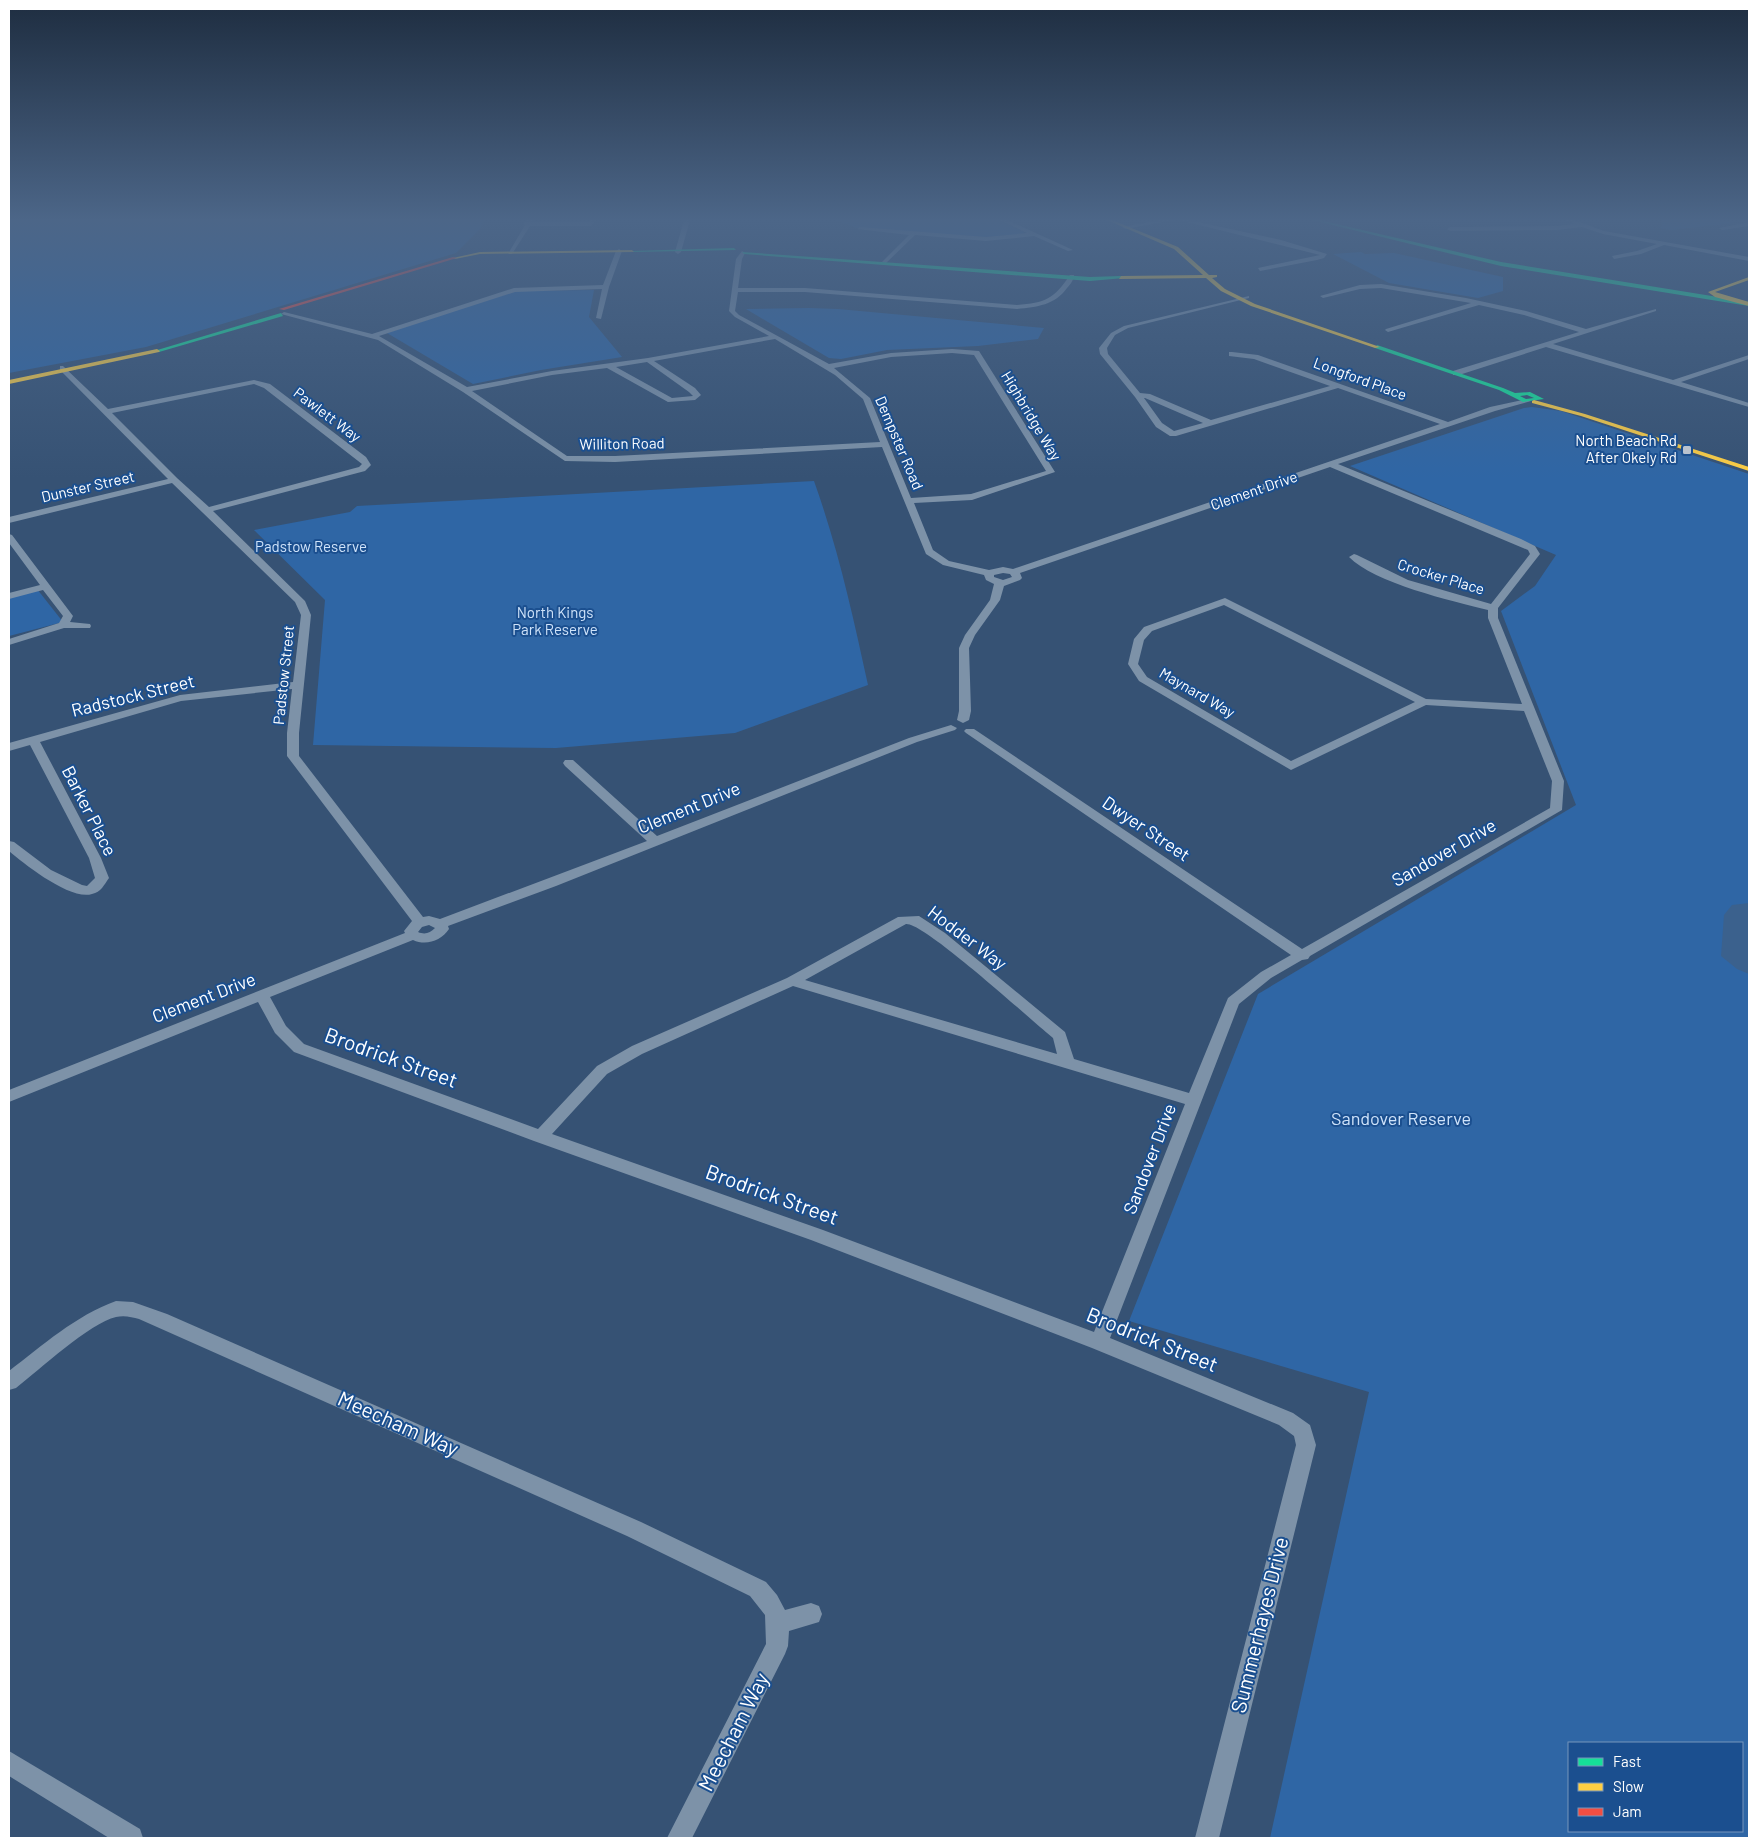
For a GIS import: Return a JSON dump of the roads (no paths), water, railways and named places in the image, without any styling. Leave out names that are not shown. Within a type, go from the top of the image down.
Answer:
[{"type":"main road","points":[[9,380],[161,351],[302,306]]},
{"type":"main road","points":[[1259,306],[1276,314],[1460,372],[1508,388],[1532,399],[1749,470]]},
{"type":"main road","points":[[1460,372],[1516,396],[1532,399],[1749,465]]},
{"type":"street","points":[[373,336],[464,306]]},
{"type":"street","points":[[599,318],[602,306]]},
{"type":"street","name":"Dempster Road","points":[[732,306],[732,311],[736,316],[828,367],[866,398],[929,552],[946,563],[989,573]]},
{"type":"street","points":[[1007,306],[1023,306]]},
{"type":"street","points":[[1208,306],[1143,322],[1113,334],[1103,348],[1104,354],[1138,395],[1159,425],[1173,434],[1338,386]]},
{"type":"street","points":[[1388,330],[1469,306]]},
{"type":"street","points":[[1493,306],[1587,332]]},
{"type":"street","points":[[1460,372],[1654,310]]},
{"type":"street","name":"Williton Road","points":[[283,312],[373,336],[466,390],[565,458],[615,460],[886,444]]},
{"type":"street","points":[[466,390],[552,373],[648,360],[774,337]]},
{"type":"street","points":[[1548,344],[1749,405]]},
{"type":"street","name":"Highbridge Way","points":[[828,367],[891,355],[952,351],[976,353],[1050,472],[972,497],[909,501]]},
{"type":"street","name":"Longford Place","points":[[1232,354],[1255,357],[1449,425]]},
{"type":"street","points":[[1674,382],[1748,358]]},
{"type":"street","points":[[608,366],[671,400],[695,398],[697,395],[692,390],[648,360]]},
{"type":"street","name":"Padstow Street","points":[[64,369],[174,480],[300,601],[306,615],[293,733],[293,756],[416,929]]},
{"type":"street","name":"Pawlett Way","points":[[107,412],[254,382],[267,386],[363,459],[367,465],[362,469],[207,510]]},
{"type":"street","points":[[1138,395],[1147,396],[1210,424]]},
{"type":"street","name":"Clement Drive","points":[[1493,409],[1494,406],[1511,400],[1516,396]]},
{"type":"street","name":"Clement Drive","points":[[989,573],[997,570],[1014,572],[1493,409],[1532,399]]},
{"type":"street","points":[[1332,465],[1532,548],[1535,554],[1494,608]]},
{"type":"street","name":"Dunster Street","points":[[9,520],[174,480]]},
{"type":"street","points":[[9,537],[68,616],[64,625]]},
{"type":"street","name":"Crocker Place","points":[[1354,557],[1375,571],[1402,583],[1494,608]]},
{"type":"street","name":"Clement Drive","points":[[1000,582],[1016,579],[1017,576],[1014,572]]},
{"type":"street","points":[[967,726],[964,648],[970,635],[995,600],[1000,582],[989,578],[989,573]]},
{"type":"street","points":[[9,596],[46,586]]},
{"type":"street","name":"Maynard Way","points":[[1424,702],[1291,766],[1143,679],[1133,664],[1139,639],[1148,629],[1225,601],[1424,702],[1529,708]]},
{"type":"street","name":"Sandover Drive","points":[[1099,1342],[1192,1100],[1233,1001],[1266,975],[1303,956],[1556,810],[1558,781],[1493,618],[1494,608]]},
{"type":"street","points":[[9,642],[64,625],[86,626]]},
{"type":"street","name":"Radstock Street","points":[[9,748],[180,698],[298,685]]},
{"type":"street","name":"Clement Drive","points":[[9,1096],[58,1074],[262,996],[416,929],[430,920],[440,924],[551,883],[913,740],[951,728],[961,732],[967,726]]},
{"type":"street","name":"Dwyer Street","points":[[967,726],[1303,956]]},
{"type":"street","name":"Barker Place","points":[[9,845],[69,887],[89,892],[97,886],[102,878],[95,858],[33,740]]},
{"type":"street","points":[[569,763],[654,841]]},
{"type":"street","name":"Hodder Way","points":[[540,1137],[602,1070],[637,1050],[792,981],[903,920],[914,920],[940,936],[1060,1036],[1067,1063]]},
{"type":"street","points":[[792,981],[1192,1100]]},
{"type":"street","name":"Brodrick Street","points":[[262,996],[280,1029],[299,1048],[540,1137],[817,1235],[1099,1342],[1286,1419]]},
{"type":"street","name":"Meecham Way","points":[[9,1382],[97,1316],[118,1308],[161,1319],[625,1525],[758,1589],[770,1602],[779,1622],[778,1646],[679,1838]]},
{"type":"street","name":"Summerhayes Drive","points":[[1207,1838],[1306,1445],[1303,1431],[1286,1419]]},
{"type":"street","points":[[779,1622],[811,1614]]},
{"type":"street","points":[[9,1763],[131,1838]]},
{"type":"place","name":"North Beach Rd After Okely Rd","points":[[1687,450]]},
{"type":"park label","name":"Padstow Reserve","points":[[311,547]]},
{"type":"park label","name":"North Kings Park Reserve","points":[[555,622]]},
{"type":"park label","name":"Sandover Reserve","points":[[1401,1119]]}]
